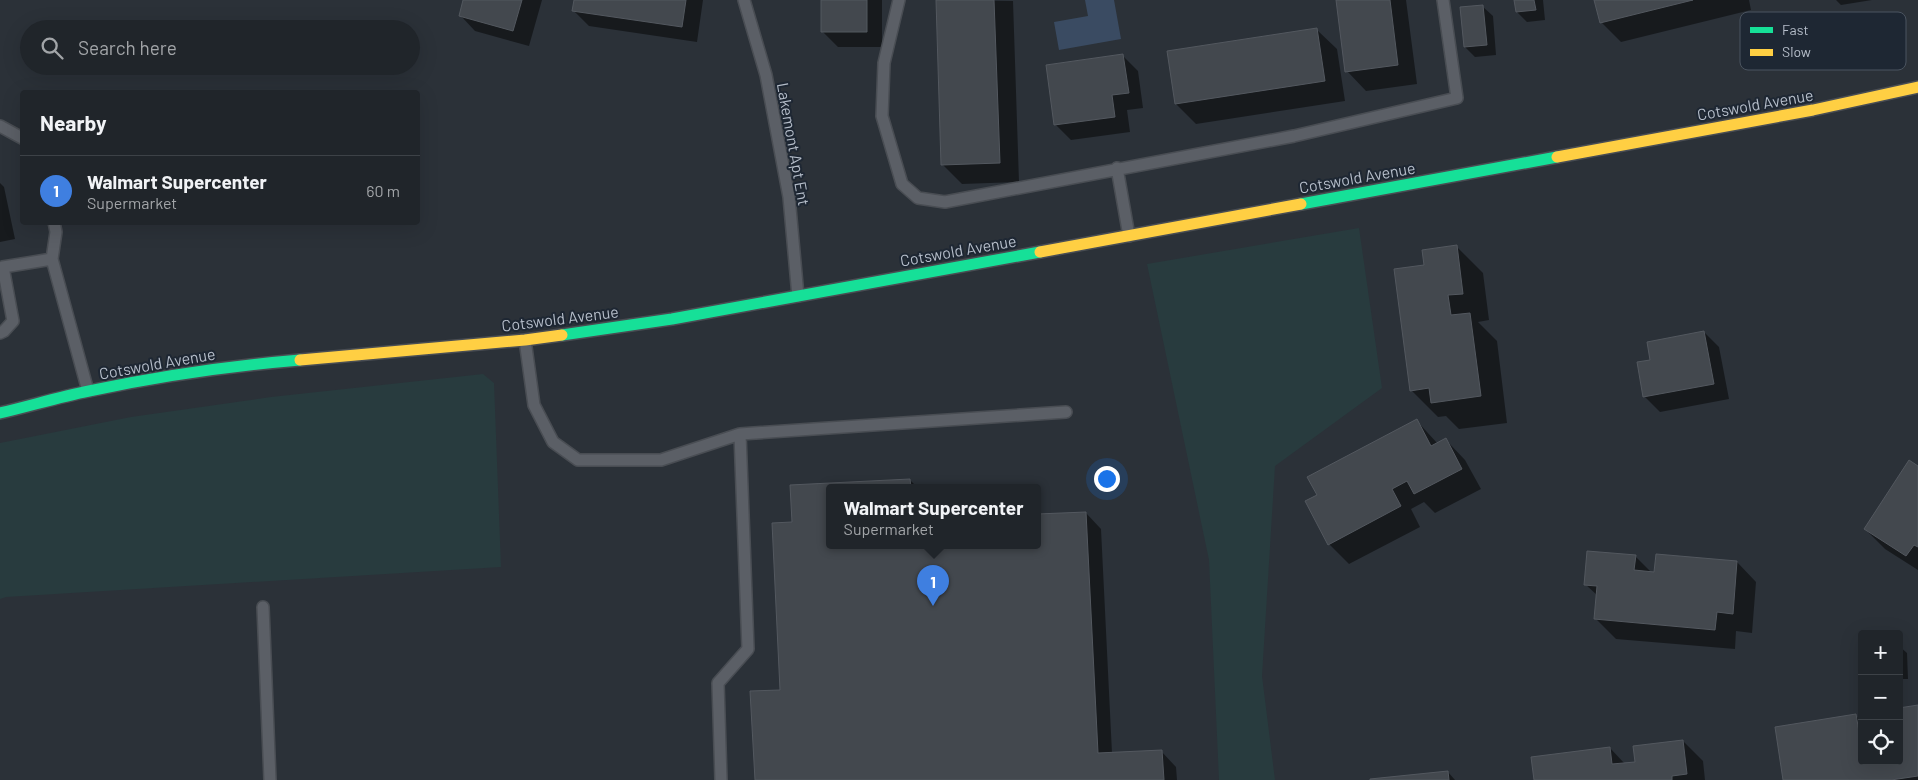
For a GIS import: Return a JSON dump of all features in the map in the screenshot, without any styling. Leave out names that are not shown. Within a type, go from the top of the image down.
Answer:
[{"type":"street","name":"Cotswold Avenue","points":[[0,413],[88,391],[178,374],[243,365],[525,340],[672,319],[1812,110],[1918,88]]},
{"type":"lane","name":"Lakemont Apt Ent","points":[[744,0],[766,76],[789,197],[798,296]]},
{"type":"lane","points":[[899,0],[884,63],[882,116],[902,184],[918,198],[945,202],[1294,136],[1457,98],[1444,0]]},
{"type":"lane","points":[[0,126],[20,137]]},
{"type":"lane","points":[[1117,168],[1129,236]]},
{"type":"lane","points":[[55,225],[56,232],[52,259],[88,391]]},
{"type":"lane","points":[[0,333],[13,321],[2,267],[52,259]]},
{"type":"lane","points":[[525,340],[534,405],[553,442],[578,460],[661,460],[740,434],[1066,412]]},
{"type":"lane","points":[[721,780],[718,684],[748,649],[740,434]]},
{"type":"lane","points":[[263,607],[270,780]]},
{"type":"shaded area","points":[[1359,228],[1382,388],[1275,466],[1262,676],[1275,780],[1219,780],[1209,560],[1147,264]]},
{"type":"shaded area","points":[[483,374],[494,383],[501,567],[6,597],[0,599],[0,443],[131,417],[271,397]]},
{"type":"water","points":[[1085,0],[1114,0],[1121,39],[1059,50],[1054,22],[1088,16]]},
{"type":"building","points":[[463,0],[522,0],[513,31],[459,16]]},
{"type":"building","points":[[574,0],[686,0],[682,27],[572,11]]},
{"type":"building","points":[[821,0],[867,0],[867,32],[821,32]]},
{"type":"building","points":[[936,0],[994,0],[1000,163],[941,165]]},
{"type":"building","points":[[1336,0],[1390,0],[1398,65],[1345,72]]},
{"type":"building","points":[[1514,0],[1534,0],[1536,10],[1516,12]]},
{"type":"building","points":[[1594,0],[1693,0],[1600,23]]},
{"type":"building","points":[[1483,5],[1487,45],[1464,47],[1460,7]]},
{"type":"building","points":[[1317,28],[1325,81],[1175,104],[1167,51]]},
{"type":"building","points":[[1123,54],[1129,93],[1112,95],[1115,117],[1054,125],[1046,65]]},
{"type":"building","points":[[1457,245],[1463,294],[1448,295],[1451,315],[1470,313],[1481,396],[1431,403],[1429,388],[1410,391],[1394,269],[1424,265],[1422,250]]},
{"type":"building","points":[[1704,331],[1714,384],[1643,397],[1637,362],[1650,360],[1647,342]]},
{"type":"building","points":[[1417,419],[1431,446],[1446,438],[1462,469],[1414,494],[1407,481],[1392,489],[1401,506],[1328,545],[1305,501],[1317,495],[1307,477]]},
{"type":"building","points":[[1909,460],[1918,466],[1918,547],[1914,545],[1906,556],[1864,529]]},
{"type":"building","points":[[910,479],[911,484],[826,484],[826,549],[1041,549],[1041,514],[1086,512],[1098,753],[1162,750],[1164,780],[755,780],[750,691],[780,690],[772,523],[792,522],[790,485]]},
{"type":"building","points":[[1587,551],[1636,555],[1634,570],[1654,572],[1656,554],[1737,561],[1733,614],[1717,612],[1715,630],[1594,619],[1597,586],[1584,585]]},
{"type":"building","points":[[1918,705],[1918,776],[1891,780],[1783,780],[1775,727],[1856,714],[1858,726],[1858,765],[1903,765],[1903,707]]},
{"type":"building","points":[[1683,740],[1687,774],[1672,776],[1672,780],[1534,780],[1531,757],[1610,747],[1612,764],[1635,762],[1633,746]]},
{"type":"building","points":[[1448,771],[1449,780],[1370,780],[1370,779]]},
{"type":"traffic: fast","points":[[1301,204],[1557,157]]},
{"type":"traffic: fast","points":[[562,335],[672,319],[1040,252]]},
{"type":"traffic: fast","points":[[0,413],[78,393],[168,376],[220,368],[300,360]]},
{"type":"traffic: slow","points":[[1557,157],[1813,110],[1918,87]]},
{"type":"traffic: slow","points":[[1040,252],[1301,204]]},
{"type":"traffic: slow","points":[[300,360],[562,335]]},
{"type":"place","name":"Walmart Supercenter","points":[[933,606]]}]
